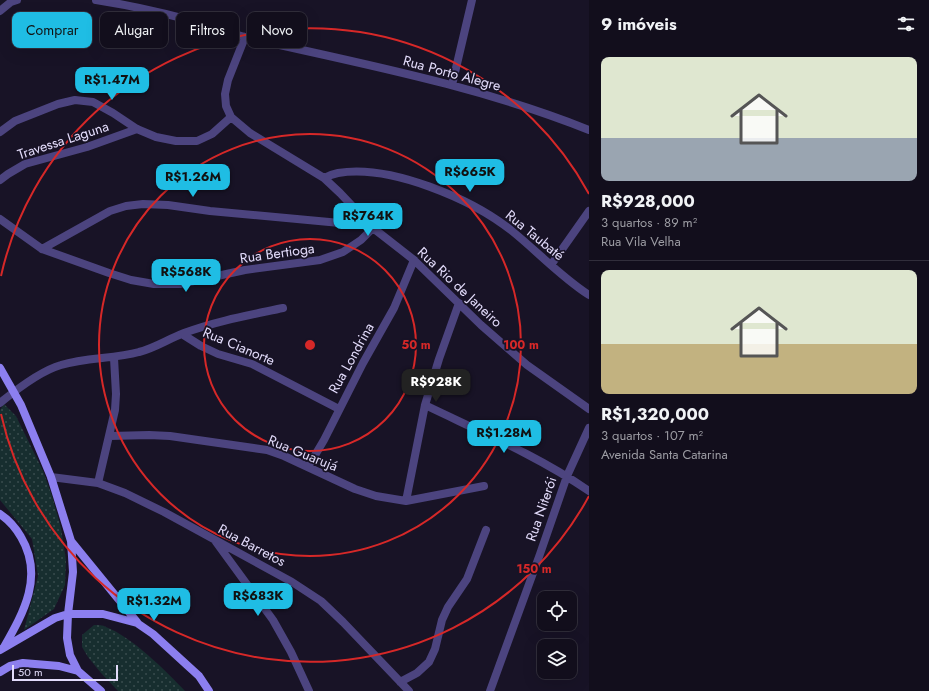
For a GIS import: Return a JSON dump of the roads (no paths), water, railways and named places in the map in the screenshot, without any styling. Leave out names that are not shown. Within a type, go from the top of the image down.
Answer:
[{"type":"main road","points":[[0,368],[14,392],[51,477],[71,541],[73,572],[68,614],[68,646],[70,655],[78,671],[101,691]]},
{"type":"main road","points":[[0,514],[16,529],[26,545],[31,564],[31,580],[28,598],[19,622],[2,649]]},
{"type":"main road","points":[[71,541],[137,623],[153,634],[199,676],[209,691]]},
{"type":"main road","points":[[2,649],[43,624],[68,614],[103,614],[137,623]]},
{"type":"main road","points":[[0,672],[10,666],[23,663],[49,664],[78,671]]},
{"type":"street","points":[[0,11],[11,2],[17,0]]},
{"type":"street","name":"Rua Porto Alegre","points":[[96,0],[154,11],[211,26],[245,37],[452,85],[547,113],[589,130]]},
{"type":"street","points":[[452,85],[472,0]]},
{"type":"street","points":[[0,132],[15,121],[58,104],[75,100],[93,102],[114,113],[137,129],[156,137],[176,141],[196,141],[212,134],[231,117],[226,106],[225,94],[228,80],[245,37]]},
{"type":"street","name":"Rua Rio de Janeiro","points":[[231,117],[250,133],[324,178],[373,228],[414,260],[481,325],[527,365],[589,409]]},
{"type":"street","name":"Travessa Laguna","points":[[0,180],[26,164],[87,147],[137,129]]},
{"type":"street","name":"Rua Taubaté","points":[[324,178],[337,173],[356,171],[395,175],[474,205],[512,230],[551,265],[589,295]]},
{"type":"street","points":[[42,249],[110,210],[143,204],[168,205],[340,223],[352,222],[363,218]]},
{"type":"street","points":[[551,265],[589,211]]},
{"type":"street","name":"Rua Bertioga","points":[[0,219],[42,249],[108,273],[131,280],[154,284],[180,284],[245,270],[320,260],[343,252],[361,240],[373,228]]},
{"type":"street","name":"Rua Londrina","points":[[308,467],[324,440],[363,363],[394,308],[414,260]]},
{"type":"street","points":[[406,501],[425,405],[439,359],[459,303]]},
{"type":"street","points":[[182,334],[243,317],[283,308]]},
{"type":"street","name":"Rua Cianorte","points":[[0,403],[44,372],[61,365],[114,358],[140,352],[163,344],[182,334],[201,346],[218,354],[252,364],[339,409]]},
{"type":"street","points":[[98,483],[115,410],[116,394],[114,358]]},
{"type":"street","points":[[425,405],[537,459],[567,476],[589,491]]},
{"type":"street","name":"Rua Niterói","points":[[490,691],[567,476],[589,428]]},
{"type":"street","name":"Rua Guarujá","points":[[110,436],[170,436],[210,443],[267,450],[356,489],[376,496],[406,501],[484,486]]},
{"type":"street","name":"Rua Barretos","points":[[51,477],[98,483],[125,493],[273,571],[320,601],[343,622],[409,691]]},
{"type":"street","points":[[400,682],[417,673],[429,662],[435,649],[442,620],[448,607],[467,579],[486,530]]},
{"type":"street","points":[[215,540],[273,620],[291,652],[309,691]]}]
